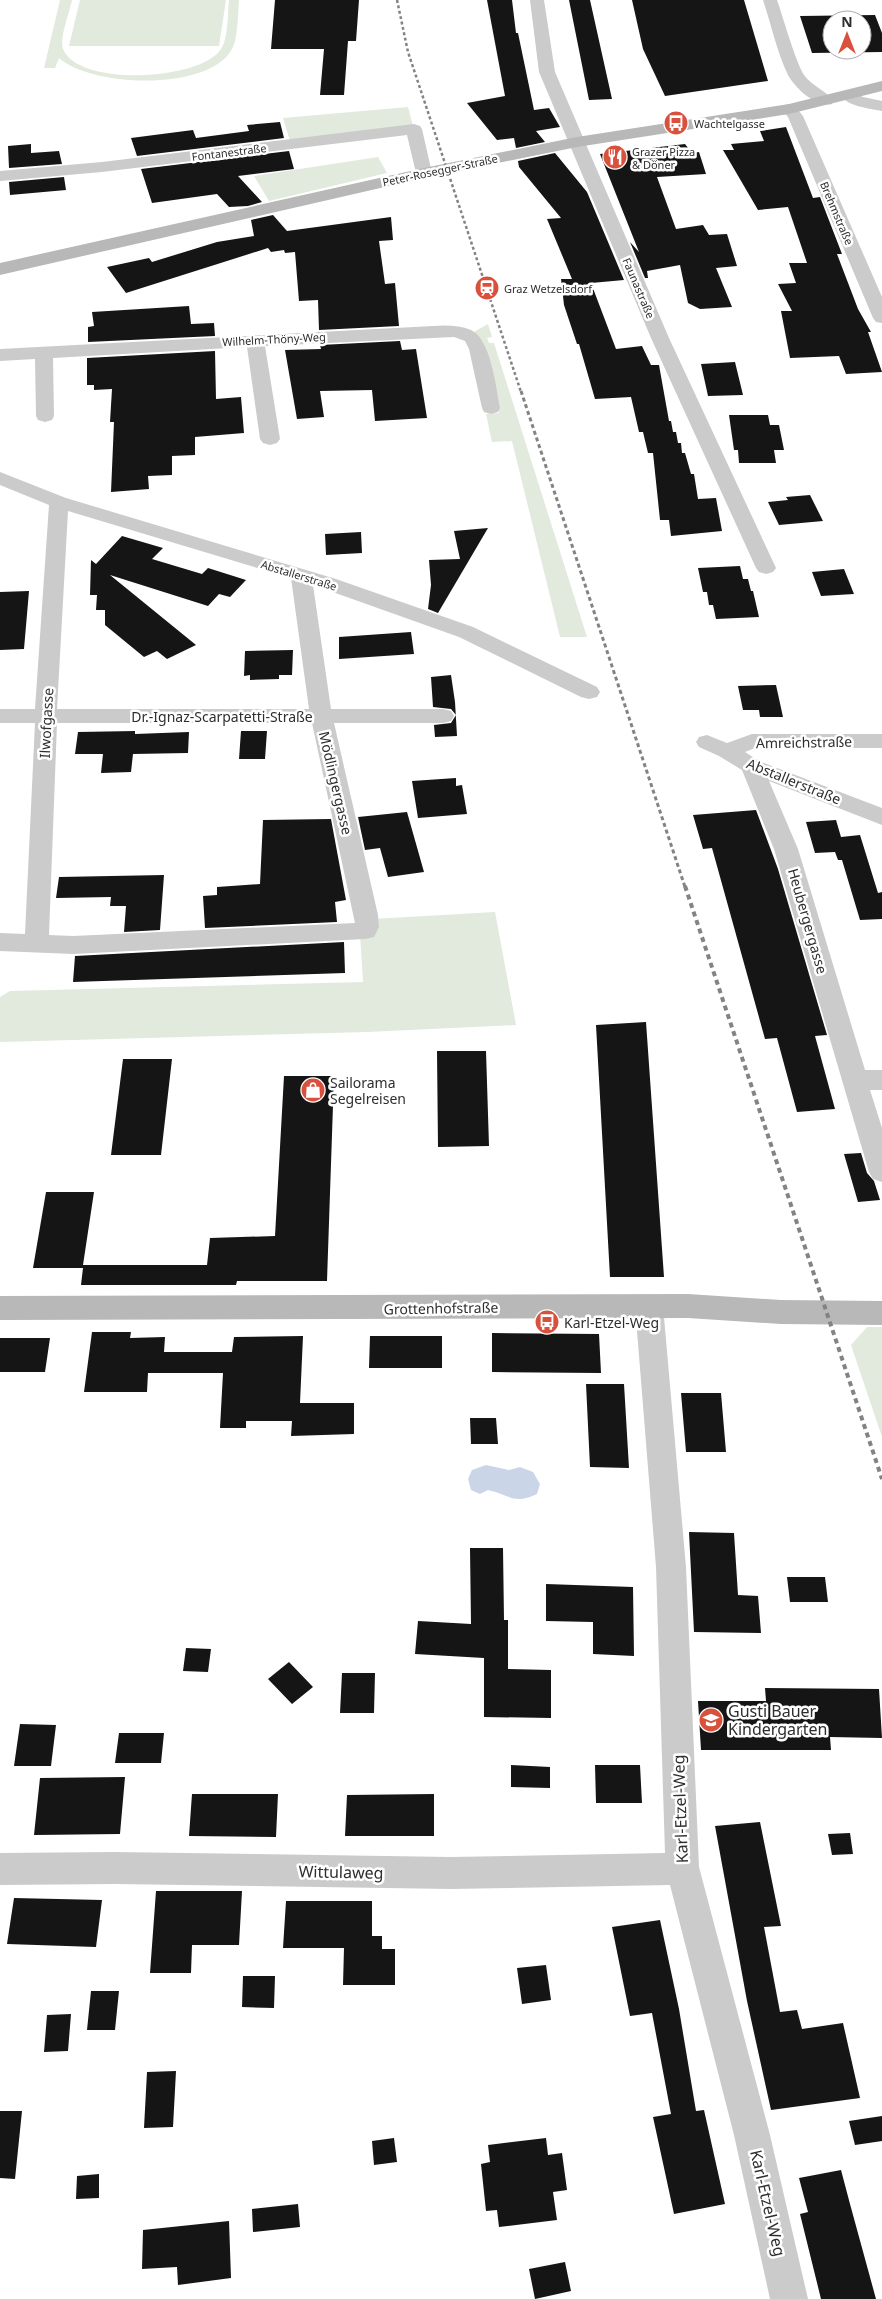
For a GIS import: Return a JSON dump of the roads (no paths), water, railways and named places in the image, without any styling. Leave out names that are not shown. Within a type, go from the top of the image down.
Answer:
[{"type":"main road","name":"Peter-Rosegger-Straße","points":[[0,269],[424,173],[577,142],[789,109],[882,86]]},
{"type":"main road","name":"Grottenhofstraße","points":[[0,1308],[688,1306],[790,1312],[882,1313]]},
{"type":"street","name":"Faunastraße","points":[[537,0],[547,72],[660,338],[766,568]]},
{"type":"street","points":[[770,0],[796,75],[813,93],[826,101]]},
{"type":"street","points":[[848,95],[858,101],[882,106]]},
{"type":"street","name":"Brehmstraße","points":[[789,109],[795,116],[882,318]]},
{"type":"street","name":"Fontanestraße","points":[[0,176],[102,167],[414,129],[424,173]]},
{"type":"street","name":"Wilhelm-Thöny-Weg","points":[[0,355],[433,331],[467,333],[476,341],[491,408]]},
{"type":"street","points":[[255,340],[270,439]]},
{"type":"street","points":[[44,352],[46,416]]},
{"type":"street","name":"Abstallerstraße","points":[[0,478],[59,502],[301,575],[466,632],[589,692]]},
{"type":"street","name":"Ilwofgasse","points":[[37,944],[46,716],[59,502]]},
{"type":"street","name":"Mödlingergasse","points":[[37,944],[73,945],[365,931],[367,927],[366,915],[321,716],[301,575]]},
{"type":"street","name":"Dr.-Ignaz-Scarpatetti-Straße","points":[[0,716],[443,716]]},
{"type":"street","name":"Amreichstraße","points":[[717,747],[752,741],[882,741]]},
{"type":"street","name":"Abstallerstraße","points":[[717,747],[751,766],[882,817]]},
{"type":"street","name":"Heubergergasse","points":[[751,766],[786,849],[882,1172]]},
{"type":"street","points":[[0,942],[37,944]]},
{"type":"street","points":[[854,1080],[882,1080]]},
{"type":"street","name":"Karl-Etzel-Weg","points":[[649,1306],[671,1567],[682,1867],[752,2135],[789,2299]]},
{"type":"street","name":"Wittulaweg","points":[[0,1870],[115,1868],[451,1873],[657,1870],[682,1867]]},
{"type":"water","points":[[486,1465],[509,1470],[520,1467],[533,1472],[540,1484],[537,1494],[517,1499],[488,1490],[480,1494],[471,1490],[468,1479],[472,1470]]},
{"type":"railway","points":[[397,0],[408,52],[521,392]]},
{"type":"railway","points":[[521,391],[685,887]]},
{"type":"railway","points":[[685,886],[882,1479]]},
{"type":"place","name":"Wachtelgasse","points":[[676,123]]},
{"type":"place","name":"Grazer Pizza & Döner","points":[[615,157]]},
{"type":"place","name":"Graz Wetzelsdorf","points":[[487,288]]},
{"type":"place","name":"Sailorama Segelreisen","points":[[313,1090]]},
{"type":"place","name":"Karl-Etzel-Weg","points":[[547,1322]]},
{"type":"place","name":"Gusti Bauer Kindergarten","points":[[711,1720]]}]
